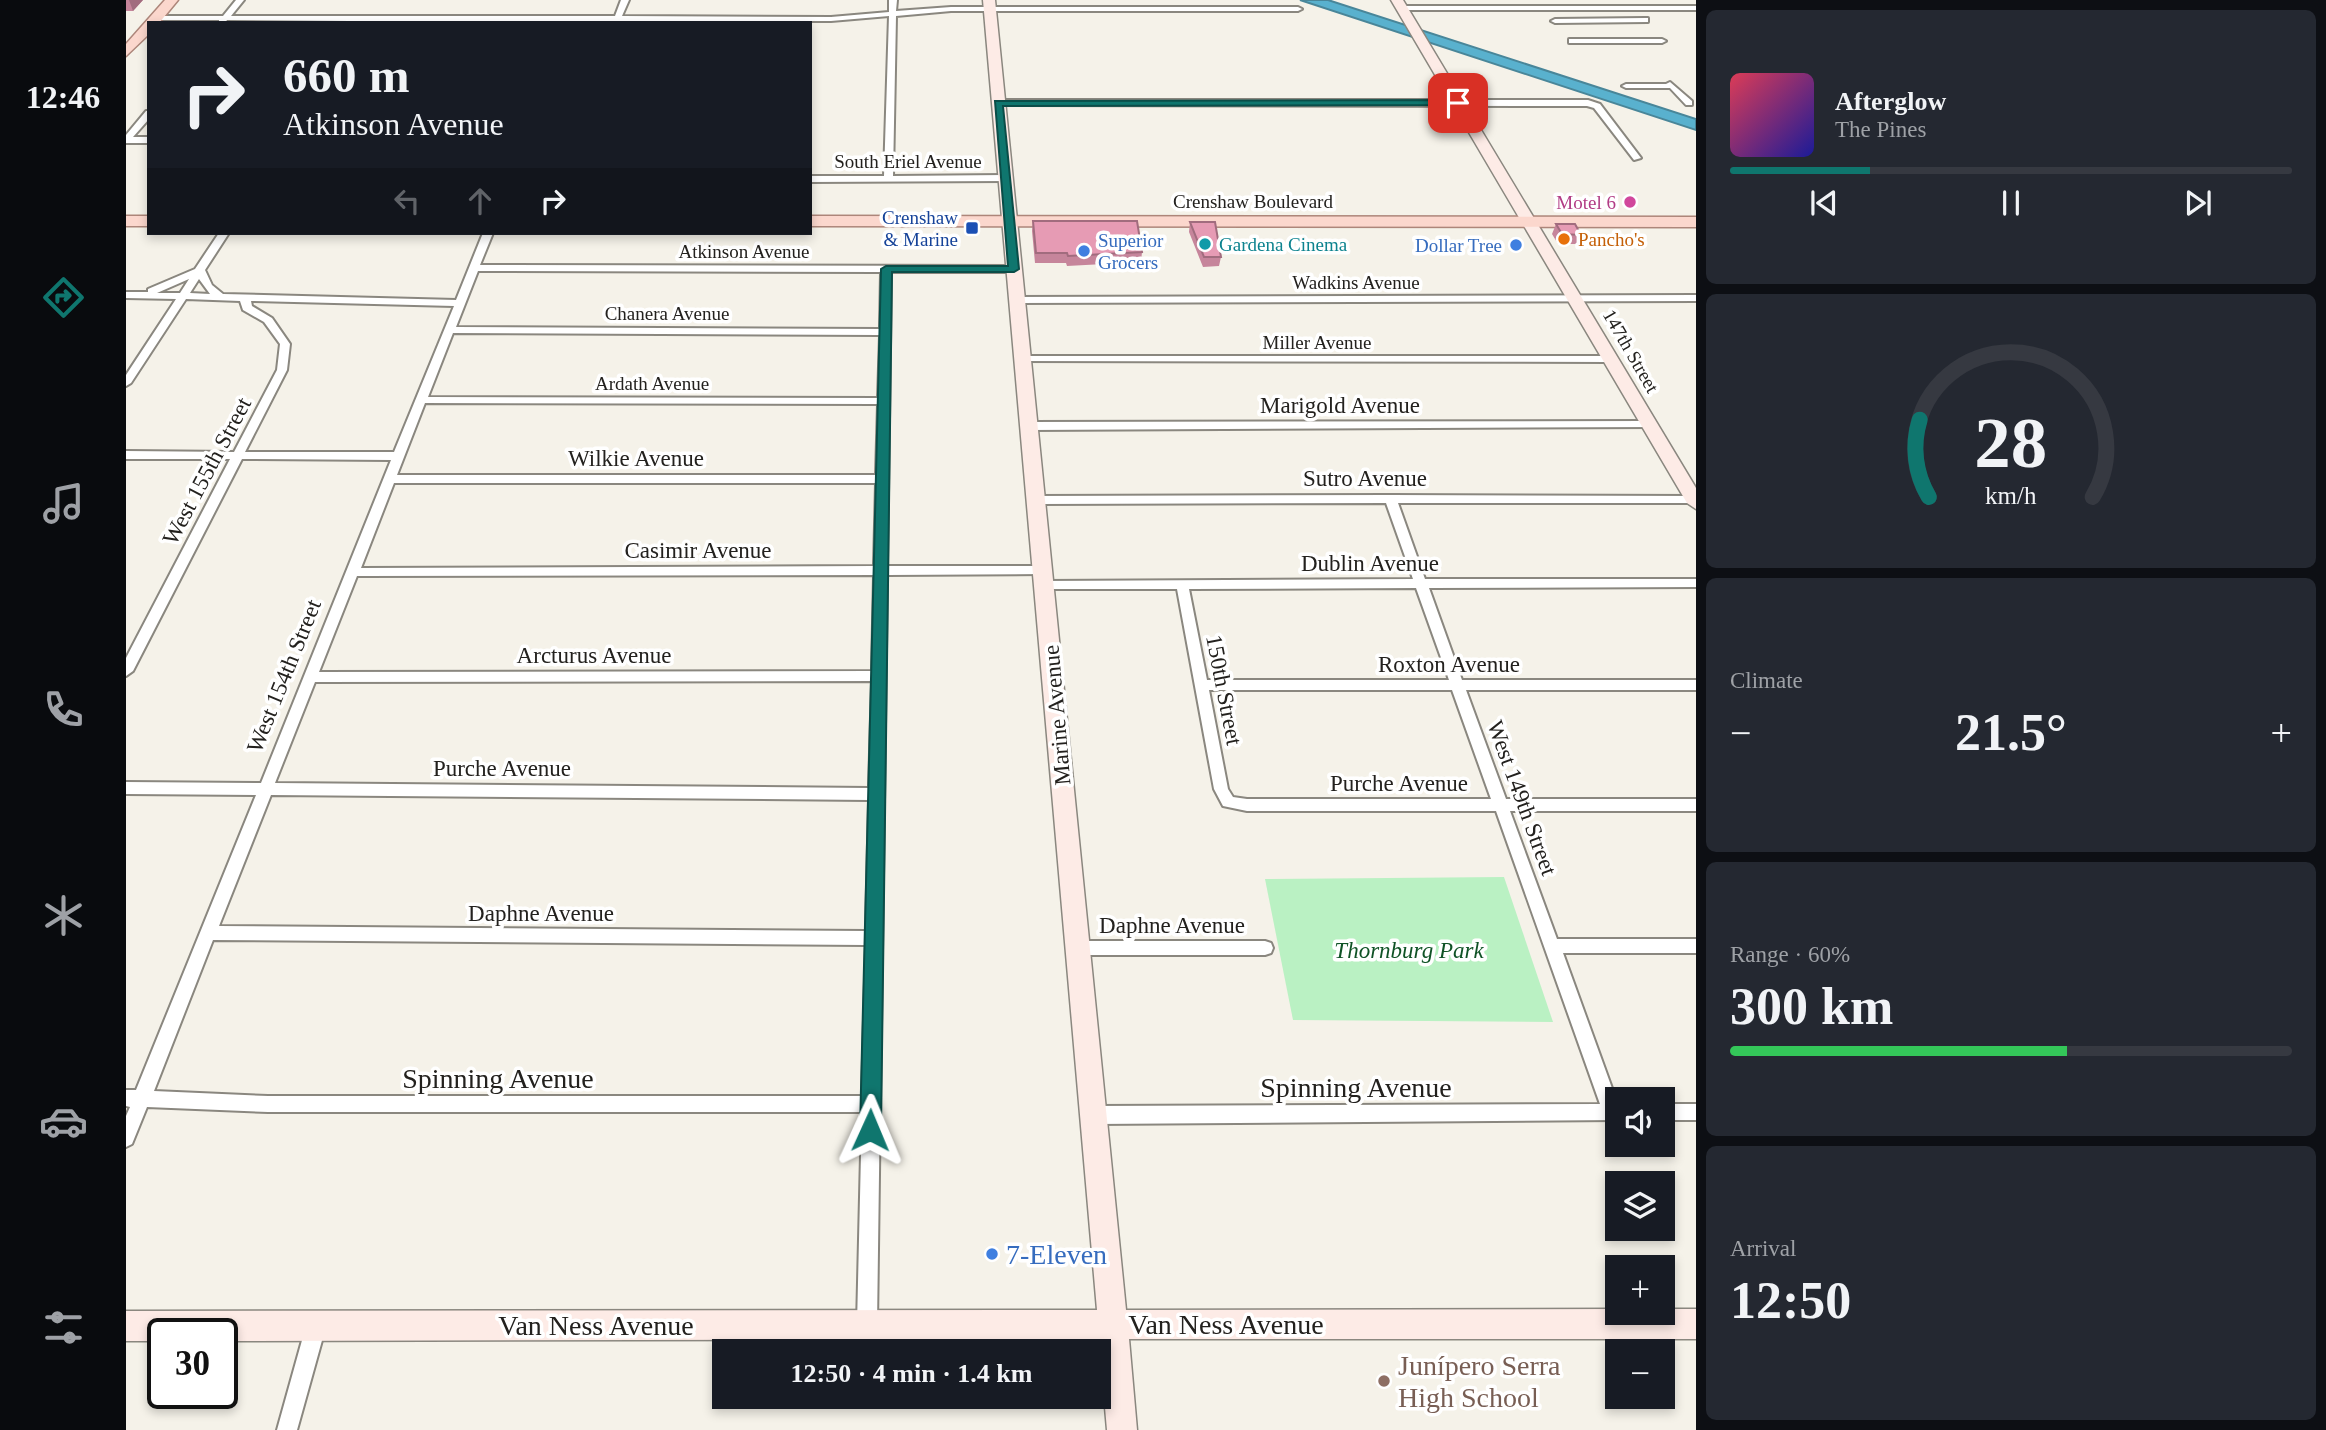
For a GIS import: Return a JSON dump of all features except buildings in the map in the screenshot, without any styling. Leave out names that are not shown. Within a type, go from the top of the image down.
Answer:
[{"type":"main road","points":[[154,21],[172,0]]},
{"type":"main road","name":"Marine Avenue","points":[[989,4],[1095,1115],[1122,1430]]},
{"type":"main road","name":"147th Street","points":[[1399,4],[1695,501]]},
{"type":"main road","points":[[126,52],[147,29]]},
{"type":"main road","points":[[126,220],[147,221]]},
{"type":"main road","name":"Crenshaw Boulevard","points":[[812,221],[1696,222]]},
{"type":"main road","name":"Van Ness Avenue","points":[[126,1326],[1696,1324]]},
{"type":"street","points":[[223,21],[240,0]]},
{"type":"street","points":[[617,21],[625,0]]},
{"type":"street","points":[[888,178],[893,0]]},
{"type":"street","points":[[223,21],[802,21],[989,4],[1298,9]]},
{"type":"street","points":[[1399,4],[1696,8]]},
{"type":"street","points":[[1592,8],[1603,20]]},
{"type":"street","points":[[1579,50],[1552,18],[1603,20],[1642,17],[1670,50]]},
{"type":"street","points":[[1572,41],[1662,41]]},
{"type":"street","points":[[1626,86],[1671,85],[1690,103]]},
{"type":"street","points":[[998,103],[1592,104],[1637,158]]},
{"type":"street","points":[[126,140],[147,115]]},
{"type":"street","points":[[126,140],[147,140]]},
{"type":"street","name":"South Eriel Avenue","points":[[812,179],[1005,178]]},
{"type":"street","points":[[126,383],[181,295],[223,235]]},
{"type":"street","name":"West 154th Street","points":[[126,1138],[134,1098],[208,933],[487,235]]},
{"type":"street","name":"Atkinson Avenue","points":[[474,268],[1014,269]]},
{"type":"street","points":[[867,1325],[886,269]]},
{"type":"street","points":[[131,295],[175,283],[200,271]]},
{"type":"street","points":[[200,271],[208,287],[220,297]]},
{"type":"street","points":[[131,295],[460,303]]},
{"type":"street","points":[[148,295],[169,305],[171,311]]},
{"type":"street","name":"West 155th Street","points":[[126,671],[277,384],[286,354],[285,344],[268,320],[247,308],[245,298]]},
{"type":"street","points":[[1691,298],[1696,311]]},
{"type":"street","name":"Wadkins Avenue","points":[[1017,300],[1691,298]]},
{"type":"street","name":"Chanera Avenue","points":[[449,330],[885,331]]},
{"type":"street","name":"Miller Avenue","points":[[1022,359],[1611,359]]},
{"type":"street","name":"Ardath Avenue","points":[[421,400],[884,401]]},
{"type":"street","name":"Marigold Avenue","points":[[1030,426],[1649,425]]},
{"type":"street","points":[[126,455],[399,456]]},
{"type":"street","name":"Wilkie Avenue","points":[[389,479],[883,479]]},
{"type":"street","name":"West 149th Street","points":[[1390,499],[1605,1088]]},
{"type":"street","name":"Sutro Avenue","points":[[1037,500],[1695,501]]},
{"type":"street","name":"Casimir Avenue","points":[[352,572],[881,571],[1044,577]]},
{"type":"street","name":"Dublin Avenue","points":[[1044,577],[1182,584],[1696,583]]},
{"type":"street","name":"150th Street","points":[[1182,584],[1221,789],[1228,802]]},
{"type":"street","name":"Arcturus Avenue","points":[[310,677],[879,676]]},
{"type":"street","name":"Roxton Avenue","points":[[1202,685],[1696,685]]},
{"type":"street","name":"Purche Avenue","points":[[126,788],[877,794]]},
{"type":"street","name":"Purche Avenue","points":[[1228,802],[1247,805],[1696,805]]},
{"type":"street","name":"Daphne Avenue","points":[[208,933],[874,938]]},
{"type":"street","points":[[1552,946],[1696,946]]},
{"type":"street","name":"Daphne Avenue","points":[[1079,948],[1265,948]]},
{"type":"street","name":"Spinning Avenue","points":[[134,1098],[268,1104],[871,1104]]},
{"type":"street","name":"Spinning Avenue","points":[[1095,1115],[1605,1112]]},
{"type":"street","points":[[1675,1112],[1696,1112]]},
{"type":"street","points":[[287,1430],[316,1326]]},
{"type":"green space","name":"Thornburg Park","points":[[1504,877],[1553,1022],[1293,1020],[1265,879]]},
{"type":"water","points":[[1300,0],[1328,0],[1696,119],[1696,130]]},
{"type":"place","name":"Motel 6","points":[[1630,202]]},
{"type":"place","name":"Crenshaw & Marine","points":[[972,228]]},
{"type":"place","name":"Pancho's","points":[[1564,239]]},
{"type":"place","name":"Gardena Cinema","points":[[1205,244]]},
{"type":"place","name":"Dollar Tree","points":[[1516,245]]},
{"type":"place","name":"Superior Grocers","points":[[1084,251]]},
{"type":"place","name":"7-Eleven","points":[[992,1254]]},
{"type":"place","name":"Junípero Serra High School","points":[[1384,1381]]},
{"type":"route","points":[[870,1130],[886,269],[1014,269],[998,103],[1458,103]]}]
